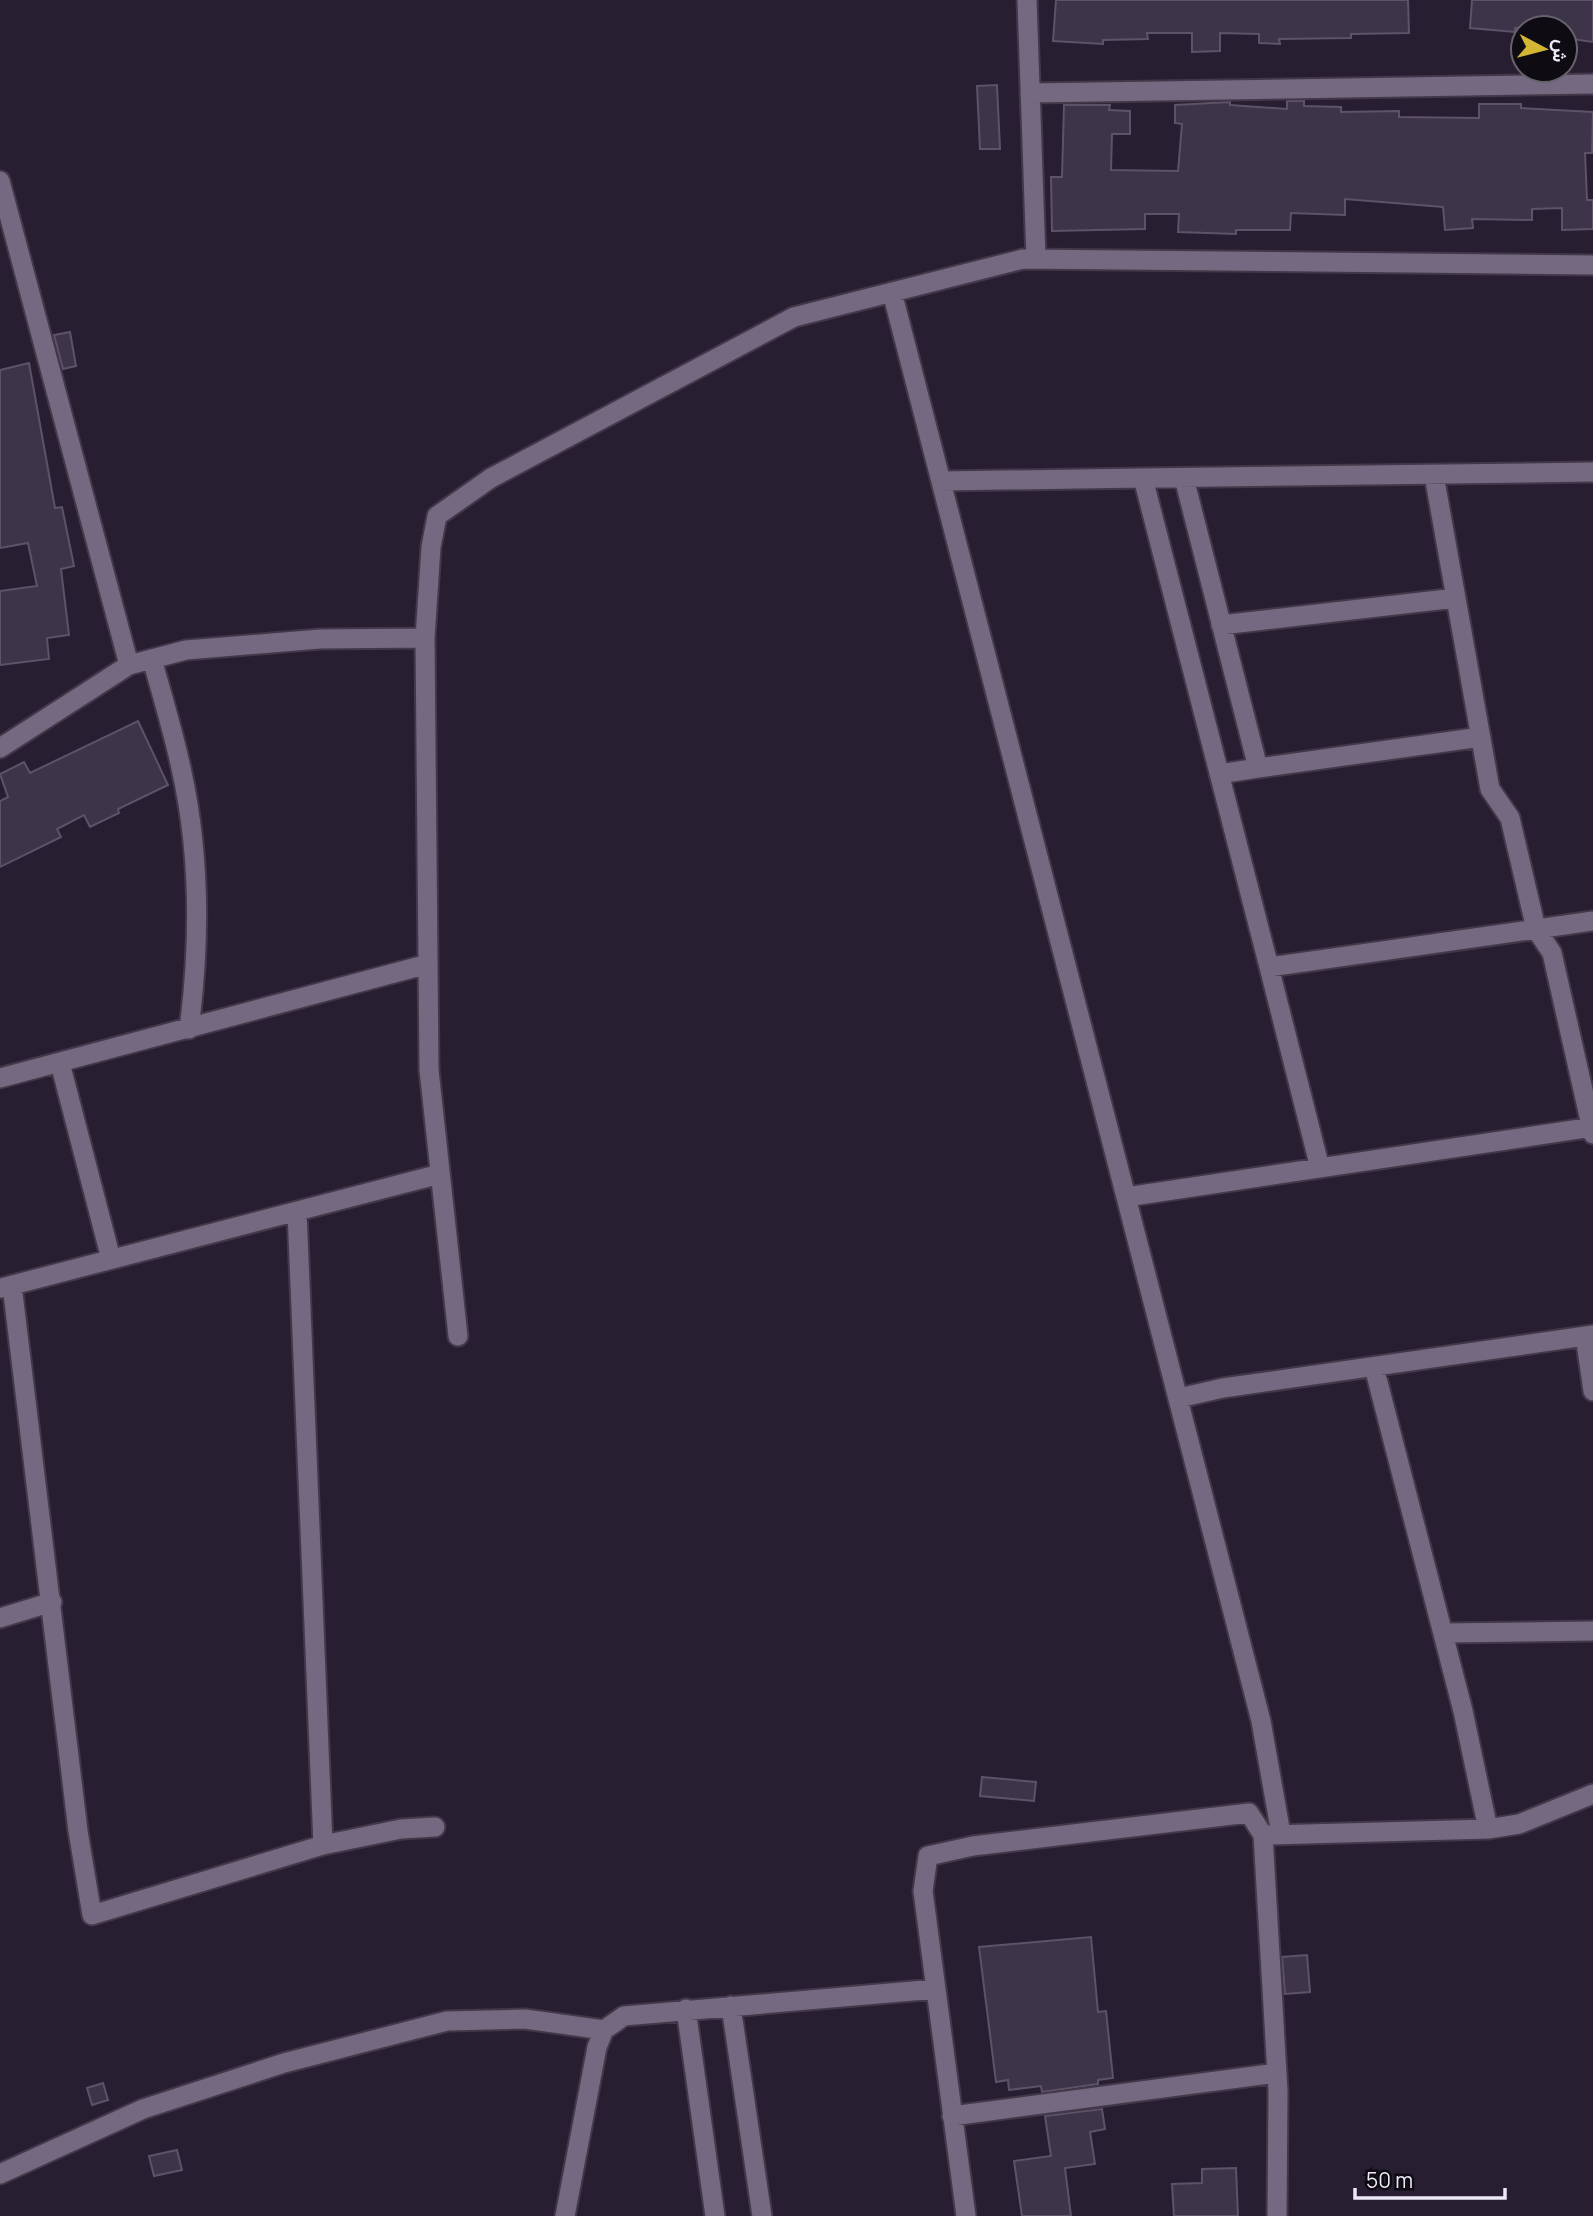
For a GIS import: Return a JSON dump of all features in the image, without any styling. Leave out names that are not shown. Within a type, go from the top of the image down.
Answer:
[{"type":"street","points":[[1027,0],[1036,259]]},
{"type":"street","points":[[1030,93],[1593,84]]},
{"type":"street","points":[[0,181],[129,665]]},
{"type":"street","points":[[458,1336],[429,1070],[425,638],[431,547],[437,516],[491,478],[794,317],[1023,259],[1593,265]]},
{"type":"street","points":[[892,292],[1261,1721],[1272,1835],[1277,2216]]},
{"type":"street","points":[[941,481],[1593,472]]},
{"type":"street","points":[[1126,1197],[1592,1129],[1552,953],[1536,929],[1510,818],[1490,789],[1434,474]]},
{"type":"street","points":[[1143,478],[1320,1168]]},
{"type":"street","points":[[1184,478],[1258,768]]},
{"type":"street","points":[[1221,625],[1456,598]]},
{"type":"street","points":[[0,748],[129,665],[186,650],[240,644],[425,638]]},
{"type":"street","points":[[152,659],[182,769],[194,864],[195,980],[189,1029]]},
{"type":"street","points":[[1220,774],[1481,737]]},
{"type":"street","points":[[1269,967],[1593,920]]},
{"type":"street","points":[[0,1079],[428,964]]},
{"type":"street","points":[[60,1063],[111,1259]]},
{"type":"street","points":[[435,1826],[401,1829],[323,1845],[92,1914],[78,1831],[52,1602],[6,1287],[440,1174]]},
{"type":"street","points":[[297,1211],[323,1845]]},
{"type":"street","points":[[1179,1398],[1589,1336],[1593,1391]]},
{"type":"street","points":[[1374,1367],[1443,1633],[1488,1829]]},
{"type":"street","points":[[0,1618],[52,1602]]},
{"type":"street","points":[[1443,1633],[1593,1631]]},
{"type":"street","points":[[966,2216],[923,1891],[928,1856],[973,1846],[1228,1814],[1249,1813],[1272,1835],[1488,1829],[1519,1824],[1593,1794]]},
{"type":"street","points":[[565,2216],[597,2047],[604,2030],[624,2016],[936,1989]]},
{"type":"street","points":[[732,2006],[762,2216]]},
{"type":"street","points":[[686,2009],[715,2216]]},
{"type":"street","points":[[0,2174],[143,2109],[284,2063],[447,2021],[525,2019],[604,2030]]},
{"type":"street","points":[[952,2116],[1277,2073]]},
{"type":"building","points":[[1056,0],[1408,0],[1409,33],[1351,34],[1351,38],[1279,39],[1280,44],[1259,43],[1259,34],[1220,33],[1220,51],[1192,52],[1192,33],[1147,33],[1148,39],[1103,40],[1103,44],[1053,41]]},
{"type":"building","points":[[1472,0],[1593,0],[1593,42],[1579,40],[1579,14],[1509,14],[1509,31],[1470,28]]},
{"type":"building","points":[[997,85],[1000,149],[980,149],[977,86]]},
{"type":"building","points":[[1287,101],[1304,101],[1304,106],[1341,107],[1341,112],[1399,111],[1399,117],[1479,118],[1479,104],[1521,104],[1521,108],[1593,112],[1592,153],[1585,153],[1587,200],[1593,200],[1593,229],[1562,230],[1562,208],[1532,209],[1532,220],[1472,219],[1473,228],[1445,230],[1443,207],[1345,199],[1345,215],[1291,213],[1290,230],[1236,230],[1236,234],[1178,232],[1179,214],[1145,214],[1145,229],[1052,231],[1051,177],[1062,177],[1064,105],[1110,105],[1109,110],[1130,111],[1130,134],[1112,134],[1111,170],[1178,171],[1182,124],[1175,123],[1175,105],[1230,102],[1230,105],[1287,109]]},
{"type":"building","points":[[70,332],[76,366],[63,369],[54,335]]},
{"type":"building","points":[[29,363],[55,508],[62,507],[74,566],[61,569],[69,635],[47,638],[49,659],[0,665],[0,591],[37,586],[28,543],[0,548],[0,370]]},
{"type":"building","points":[[138,721],[168,785],[118,809],[119,813],[90,827],[84,815],[57,829],[61,837],[0,867],[0,801],[8,797],[0,774],[24,762],[30,773]]},
{"type":"building","points":[[982,1777],[1036,1782],[1034,1801],[980,1796]]},
{"type":"building","points":[[1091,1937],[1098,2012],[1106,2011],[1113,2078],[1098,2080],[1098,2084],[1042,2092],[1041,2086],[1009,2090],[1008,2080],[996,2082],[979,1947]]},
{"type":"building","points":[[1307,1955],[1310,1992],[1285,1994],[1282,1957]]},
{"type":"building","points":[[103,2083],[108,2100],[92,2105],[87,2088]]},
{"type":"building","points":[[1102,2109],[1105,2129],[1090,2132],[1095,2164],[1065,2168],[1071,2216],[1022,2216],[1014,2161],[1051,2156],[1045,2116]]},
{"type":"building","points":[[177,2150],[182,2170],[154,2176],[149,2156]]},
{"type":"building","points":[[1236,2168],[1238,2216],[1174,2216],[1172,2184],[1202,2183],[1202,2169]]}]
